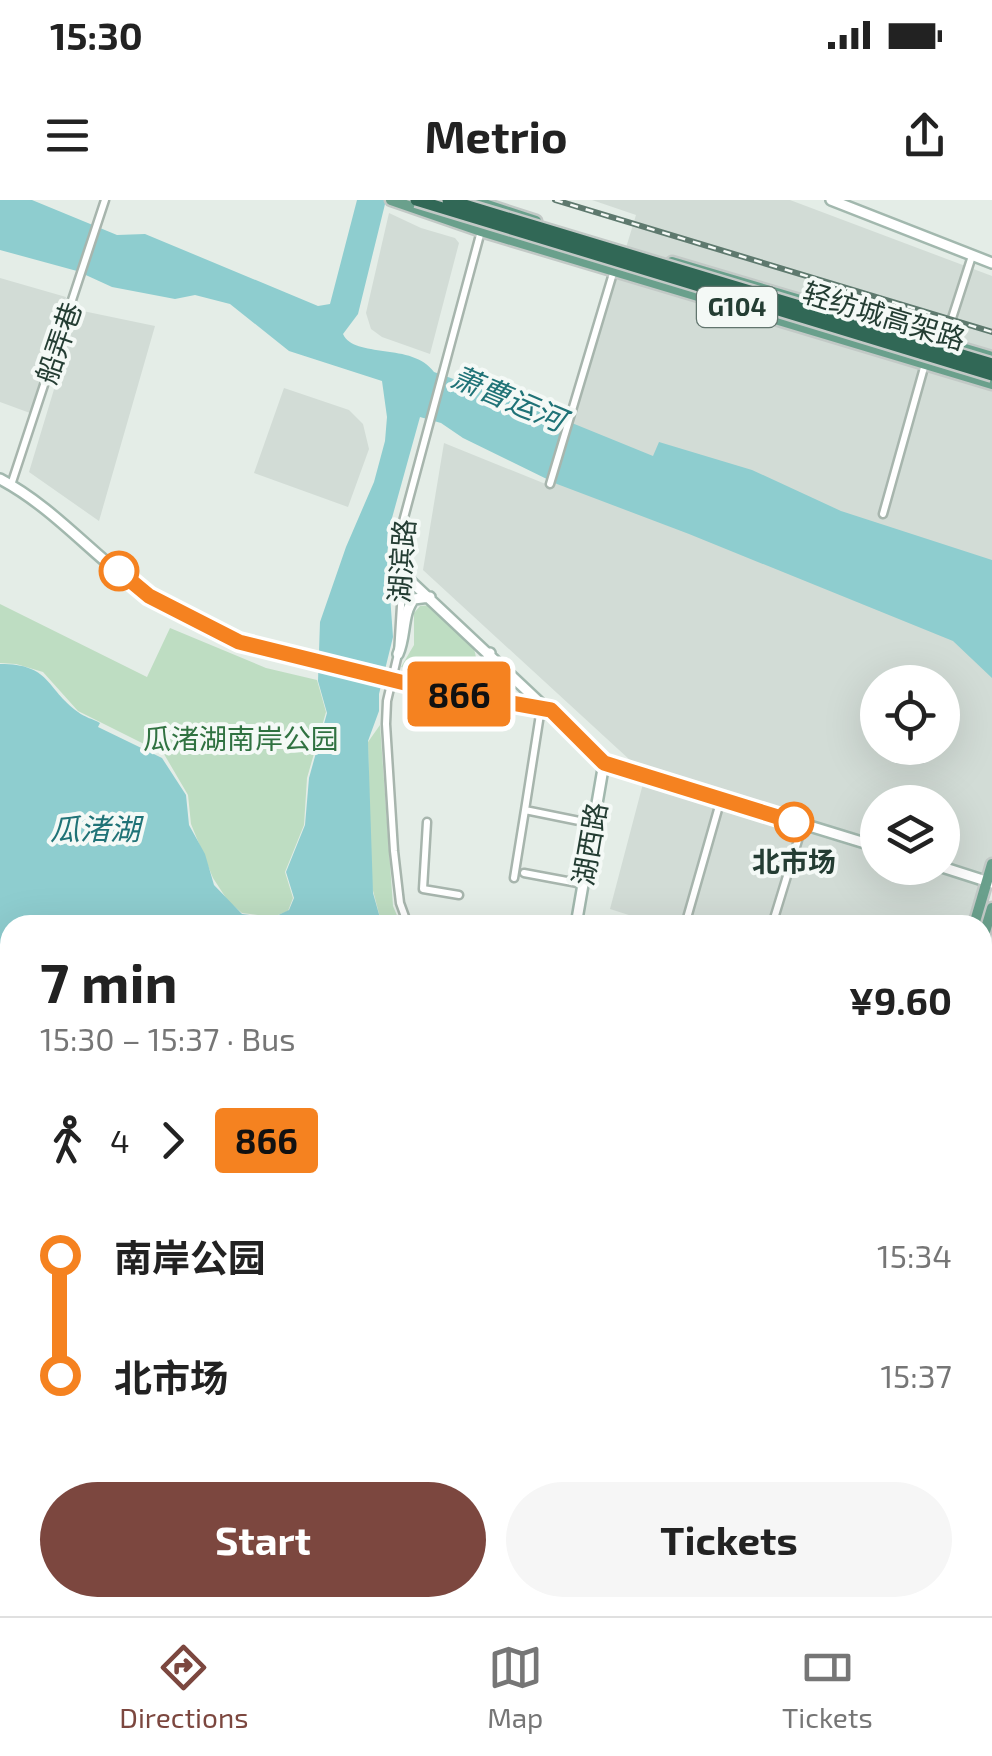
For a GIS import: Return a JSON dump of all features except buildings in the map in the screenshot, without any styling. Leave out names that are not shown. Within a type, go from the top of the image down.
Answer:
[{"type":"highway","name":"轻纺城高架路","points":[[416,200],[992,375]]},
{"type":"highway","name":"轻纺城高架路","points":[[448,200],[992,360]]},
{"type":"main road","name":"G104","points":[[472,200],[944,342],[992,360]]},
{"type":"main road","name":"G104","points":[[394,201],[481,231],[992,384]]},
{"type":"main road","points":[[978,915],[992,864]]},
{"type":"street","name":"船弄巷","points":[[11,485],[106,200]]},
{"type":"street","points":[[831,200],[992,263]]},
{"type":"street","name":"湖滨路","points":[[405,915],[394,850],[386,724],[398,654],[404,574],[402,528],[488,203]]},
{"type":"street","points":[[944,342],[972,256]]},
{"type":"street","points":[[550,484],[614,269]]},
{"type":"street","points":[[882,514],[925,364]]},
{"type":"street","points":[[0,480],[44,508],[149,596],[239,642],[417,686],[546,709]]},
{"type":"street","points":[[404,574],[604,763],[860,842]]},
{"type":"street","points":[[398,654],[408,605],[414,599],[430,597]]},
{"type":"street","points":[[468,696],[482,679],[490,652]]},
{"type":"street","points":[[514,878],[546,709]]},
{"type":"street","name":"湖西路","points":[[578,915],[604,763]]},
{"type":"street","points":[[688,915],[721,799]]},
{"type":"street","points":[[526,810],[594,824]]},
{"type":"street","points":[[427,822],[423,889],[459,895]]},
{"type":"street","points":[[775,915],[803,824]]},
{"type":"street","points":[[524,873],[583,884]]},
{"type":"street","points":[[960,873],[990,882]]},
{"type":"shaded area","points":[[592,200],[790,200],[992,276],[992,873],[986,872],[972,915],[629,915],[610,909],[645,776],[423,570],[444,443],[553,487],[636,215]]},
{"type":"shaded area","points":[[389,213],[455,238],[459,243],[430,354],[382,337],[371,329],[366,313]]},
{"type":"shaded area","points":[[0,278],[66,297],[30,413],[0,402]]},
{"type":"shaded area","points":[[78,310],[155,326],[99,521],[29,472]]},
{"type":"shaded area","points":[[284,388],[349,410],[363,424],[369,449],[348,507],[254,473]]},
{"type":"green space","name":"瓜渚湖南岸公园","points":[[0,604],[147,677],[170,628],[266,668],[317,680],[326,712],[307,778],[304,825],[285,872],[293,898],[288,911],[278,915],[242,913],[228,901],[213,878],[191,824],[188,795],[164,754],[78,711],[43,672],[0,663]]},
{"type":"green space","points":[[431,605],[463,632],[474,648],[476,669],[464,680],[453,681],[401,667],[414,645],[414,613],[420,606]]},
{"type":"green space","points":[[380,725],[397,915],[379,915],[371,883],[368,742]]},
{"type":"water","name":"萧曹运河","points":[[0,200],[32,200],[117,235],[145,234],[318,306],[330,304],[357,200],[386,200],[358,314],[343,334],[349,342],[412,357],[434,372],[653,456],[659,442],[752,470],[841,511],[992,560],[992,678],[953,641],[557,484],[463,438],[441,423],[420,417],[392,518],[387,554],[393,637],[379,694],[379,711],[368,741],[373,893],[379,915],[278,915],[289,910],[294,898],[286,872],[305,825],[309,778],[327,713],[318,681],[320,622],[374,482],[385,441],[387,417],[382,381],[289,351],[230,304],[195,295],[175,299],[112,287],[77,271],[0,250]]},
{"type":"water","name":"瓜渚湖","points":[[0,664],[38,673],[78,712],[100,723],[98,727],[162,758],[186,795],[189,825],[205,854],[214,885],[242,914],[250,915],[0,915]]},
{"type":"railway","points":[[555,200],[992,332]]},
{"type":"bus line","name":"866","points":[[119,571],[149,596],[239,642],[417,686],[551,710],[604,763],[794,822]]},
{"type":"place","name":"北市场","points":[[794,822]]}]
